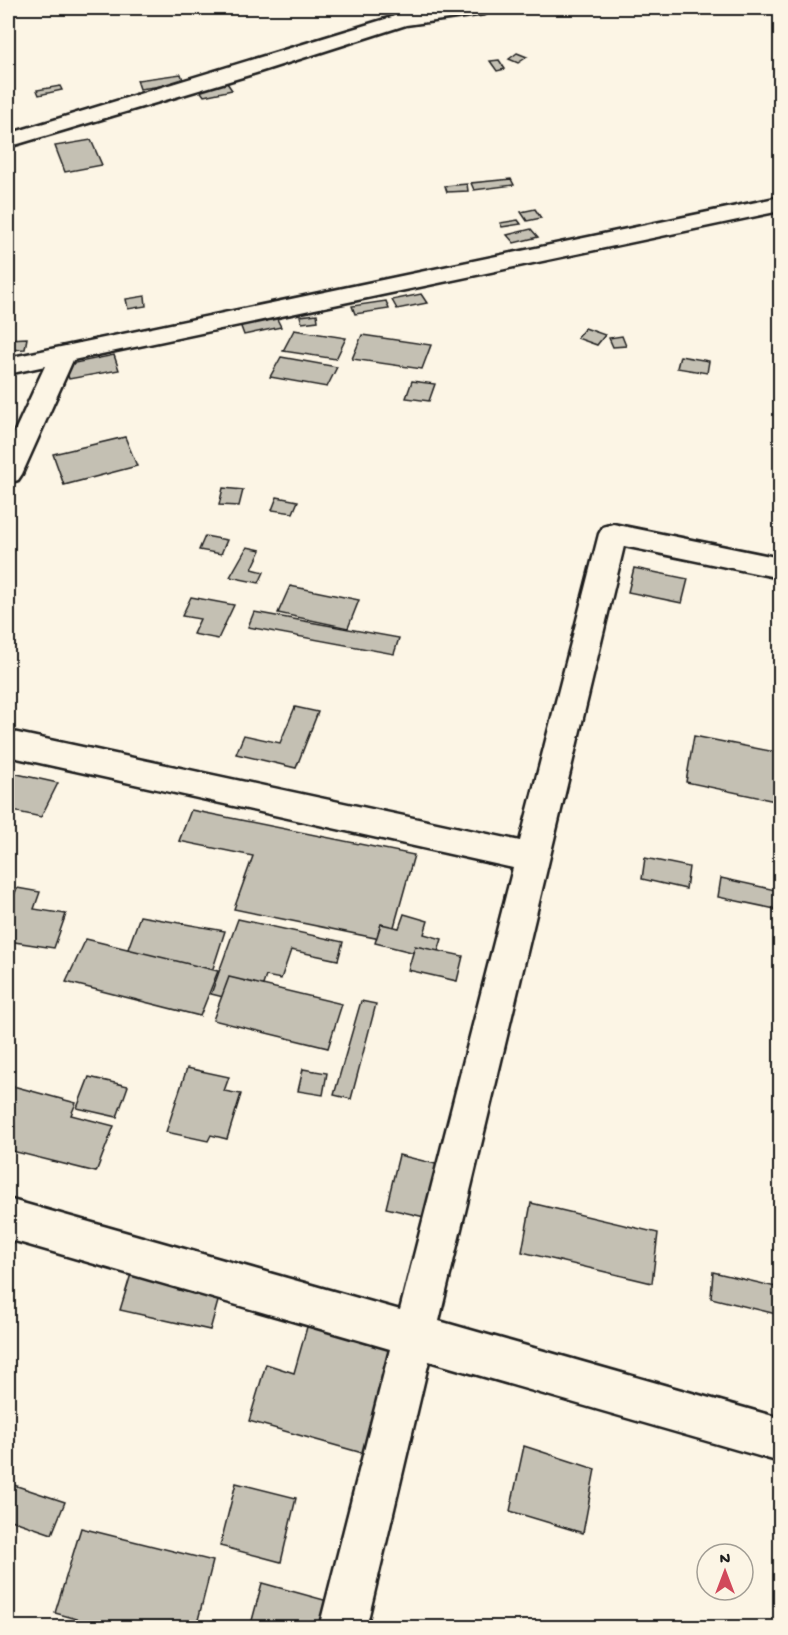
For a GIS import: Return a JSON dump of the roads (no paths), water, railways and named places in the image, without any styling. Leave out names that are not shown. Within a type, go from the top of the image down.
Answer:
[{"type":"street","points":[[8,141],[249,69],[395,14],[422,8]]},
{"type":"street","points":[[395,14],[485,8]]},
{"type":"street","points":[[8,366],[780,204]]},
{"type":"street","points":[[8,474],[63,355]]},
{"type":"street","points":[[342,1628],[613,534],[780,568]]},
{"type":"street","points":[[8,743],[532,858]]},
{"type":"street","points":[[8,1219],[780,1440]]}]
